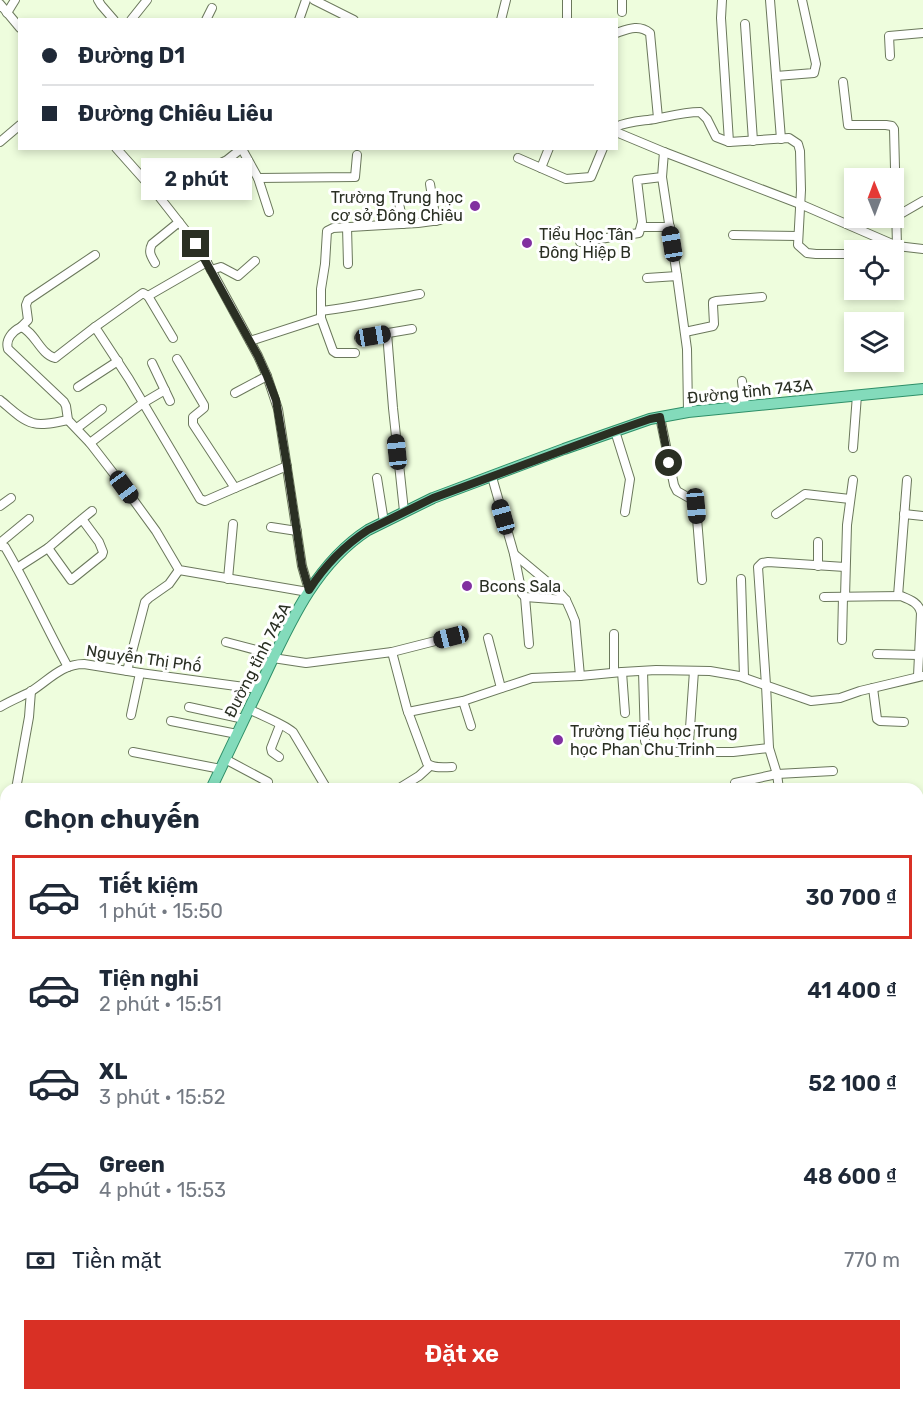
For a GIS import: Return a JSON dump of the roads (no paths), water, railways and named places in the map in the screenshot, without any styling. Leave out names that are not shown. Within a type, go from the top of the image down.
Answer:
[{"type":"main road","name":"Đường tỉnh 743A","points":[[214,783],[274,657],[309,591],[335,557],[368,530],[433,498],[650,419],[688,412],[923,388]]},
{"type":"street","points":[[8,13],[15,0]]},
{"type":"street","points":[[98,0],[112,18]]},
{"type":"street","points":[[133,18],[147,0]]},
{"type":"street","points":[[299,18],[306,0]]},
{"type":"street","points":[[314,0],[350,18]]},
{"type":"street","points":[[502,18],[506,0]]},
{"type":"street","points":[[567,0],[567,18]]},
{"type":"street","points":[[622,0],[622,12]]},
{"type":"street","points":[[722,0],[721,18],[729,142]]},
{"type":"street","points":[[770,0],[781,139]]},
{"type":"street","points":[[776,76],[816,71],[802,0]]},
{"type":"street","points":[[0,4],[18,26]]},
{"type":"street","points":[[745,24],[753,141]]},
{"type":"street","points":[[618,32],[633,27],[650,33],[658,118]]},
{"type":"street","points":[[890,56],[889,36],[923,33]]},
{"type":"street","points":[[843,82],[848,125],[886,125],[894,129],[895,168]]},
{"type":"street","points":[[618,126],[674,114],[700,112],[707,119],[716,137],[729,142],[789,138],[798,144],[801,190],[798,246],[807,253],[844,254]]},
{"type":"street","points":[[0,142],[18,127]]},
{"type":"street","points":[[618,133],[664,153],[800,204],[877,240]]},
{"type":"street","points":[[94,255],[28,300],[26,305],[28,320],[8,339],[8,349],[61,398],[66,406],[68,420],[90,442],[156,531],[179,570],[309,591],[302,566],[276,400],[267,376],[196,244],[118,150]]},
{"type":"street","points":[[157,195],[227,160],[241,150]]},
{"type":"street","points":[[243,150],[258,178],[269,212]]},
{"type":"street","points":[[541,168],[548,150]]},
{"type":"street","points":[[518,158],[566,179],[591,177],[602,150]]},
{"type":"street","points":[[664,153],[662,177],[687,349],[688,412]]},
{"type":"street","points":[[258,178],[355,177],[357,155]]},
{"type":"street","points":[[580,242],[639,233],[642,222],[637,180],[662,177]]},
{"type":"street","points":[[355,353],[333,351],[321,315],[321,289],[327,231],[333,228],[438,220],[430,184]]},
{"type":"street","points":[[398,198],[403,224]]},
{"type":"street","points":[[904,212],[923,201]]},
{"type":"street","points":[[155,263],[149,249],[179,222]]},
{"type":"street","points":[[347,227],[348,264]]},
{"type":"street","points":[[641,228],[669,227]]},
{"type":"street","points":[[733,235],[798,236]]},
{"type":"street","points":[[904,248],[923,249]]},
{"type":"street","points":[[148,296],[209,266],[220,267],[238,276],[255,261]]},
{"type":"street","points":[[647,278],[677,276]]},
{"type":"street","points":[[21,327],[27,330],[52,358],[143,293],[148,296],[173,338]]},
{"type":"street","points":[[250,341],[343,308],[420,294]]},
{"type":"street","points":[[685,332],[713,326],[713,302],[762,297]]},
{"type":"street","points":[[95,327],[118,361],[200,499],[205,501],[287,466]]},
{"type":"street","points":[[359,338],[412,329]]},
{"type":"street","points":[[387,333],[404,511]]},
{"type":"street","points":[[177,359],[204,405],[204,408],[193,417],[193,424],[235,488]]},
{"type":"street","points":[[78,387],[118,361]]},
{"type":"street","points":[[152,363],[170,401]]},
{"type":"street","points":[[235,393],[267,376]]},
{"type":"street","points":[[742,381],[745,406]]},
{"type":"street","points":[[90,442],[143,403],[165,390]]},
{"type":"street","points":[[853,448],[857,395]]},
{"type":"street","points":[[0,400],[32,423],[68,420]]},
{"type":"street","points":[[77,428],[102,409]]},
{"type":"street","points":[[660,417],[674,486],[677,491],[691,499],[696,506],[702,580]]},
{"type":"street","points":[[615,431],[630,479],[625,512]]},
{"type":"street","points":[[492,477],[514,554],[522,594],[525,597],[529,644]]},
{"type":"street","points":[[377,478],[384,522]]},
{"type":"street","points":[[842,640],[845,567],[853,480]]},
{"type":"street","points":[[898,596],[908,480]]},
{"type":"street","points":[[776,514],[805,494],[850,499]]},
{"type":"street","points":[[0,506],[11,498]]},
{"type":"street","points":[[17,568],[48,548],[92,511]]},
{"type":"street","points":[[904,514],[923,516]]},
{"type":"street","points":[[29,519],[0,544],[5,547],[17,568],[68,667]]},
{"type":"street","points":[[48,548],[71,580],[98,558],[103,552],[102,547],[82,519]]},
{"type":"street","points":[[228,579],[233,524]]},
{"type":"street","points":[[271,527],[297,531]]},
{"type":"street","points":[[818,542],[818,566]]},
{"type":"street","points":[[514,554],[566,600],[575,621],[580,676]]},
{"type":"street","points":[[778,783],[769,748],[758,567],[768,562],[845,567]]},
{"type":"street","points":[[127,671],[145,602],[169,584],[179,570]]},
{"type":"street","points":[[741,579],[744,677]]},
{"type":"street","points":[[408,712],[463,700],[532,678],[643,671],[710,671],[744,677],[811,701],[840,698],[920,676],[920,606],[898,596],[824,597]]},
{"type":"street","points":[[525,597],[566,600]]},
{"type":"street","points":[[614,634],[625,713]]},
{"type":"street","points":[[226,642],[274,657],[306,663],[392,652],[451,637]]},
{"type":"street","points":[[488,638],[501,688]]},
{"type":"street","points":[[392,652],[408,712],[430,766]]},
{"type":"street","points":[[877,654],[919,655]]},
{"type":"street","name":"Nguyễn Thị Phố","points":[[0,707],[31,691],[58,671],[76,664],[259,689]]},
{"type":"street","points":[[689,742],[694,670]]},
{"type":"street","points":[[643,671],[645,741]]},
{"type":"street","points":[[131,715],[140,673]]},
{"type":"street","points":[[873,688],[877,719],[885,722],[904,722]]},
{"type":"street","points":[[17,783],[29,717],[31,691]]},
{"type":"street","points":[[463,700],[471,726]]},
{"type":"street","points":[[189,707],[246,714],[286,727],[294,732],[324,783]]},
{"type":"street","points":[[171,722],[237,734]]},
{"type":"street","points":[[279,757],[272,752],[271,748],[280,725]]},
{"type":"street","points":[[655,752],[733,752],[769,748]]},
{"type":"street","points":[[133,752],[223,764],[268,782]]},
{"type":"street","points":[[408,783],[430,766],[452,767]]},
{"type":"street","points":[[735,783],[777,774],[834,771]]},
{"type":"place","name":"Trường Trung học cơ sở Đông Chiêu","points":[[475,206]]},
{"type":"place","name":"Tiểu Học Tân Đông Hiệp B","points":[[527,243]]},
{"type":"place","name":"Bcons Sala","points":[[467,586]]},
{"type":"place","name":"Trường Tiểu học Trung học Phan Chu Trinh","points":[[558,740]]}]
